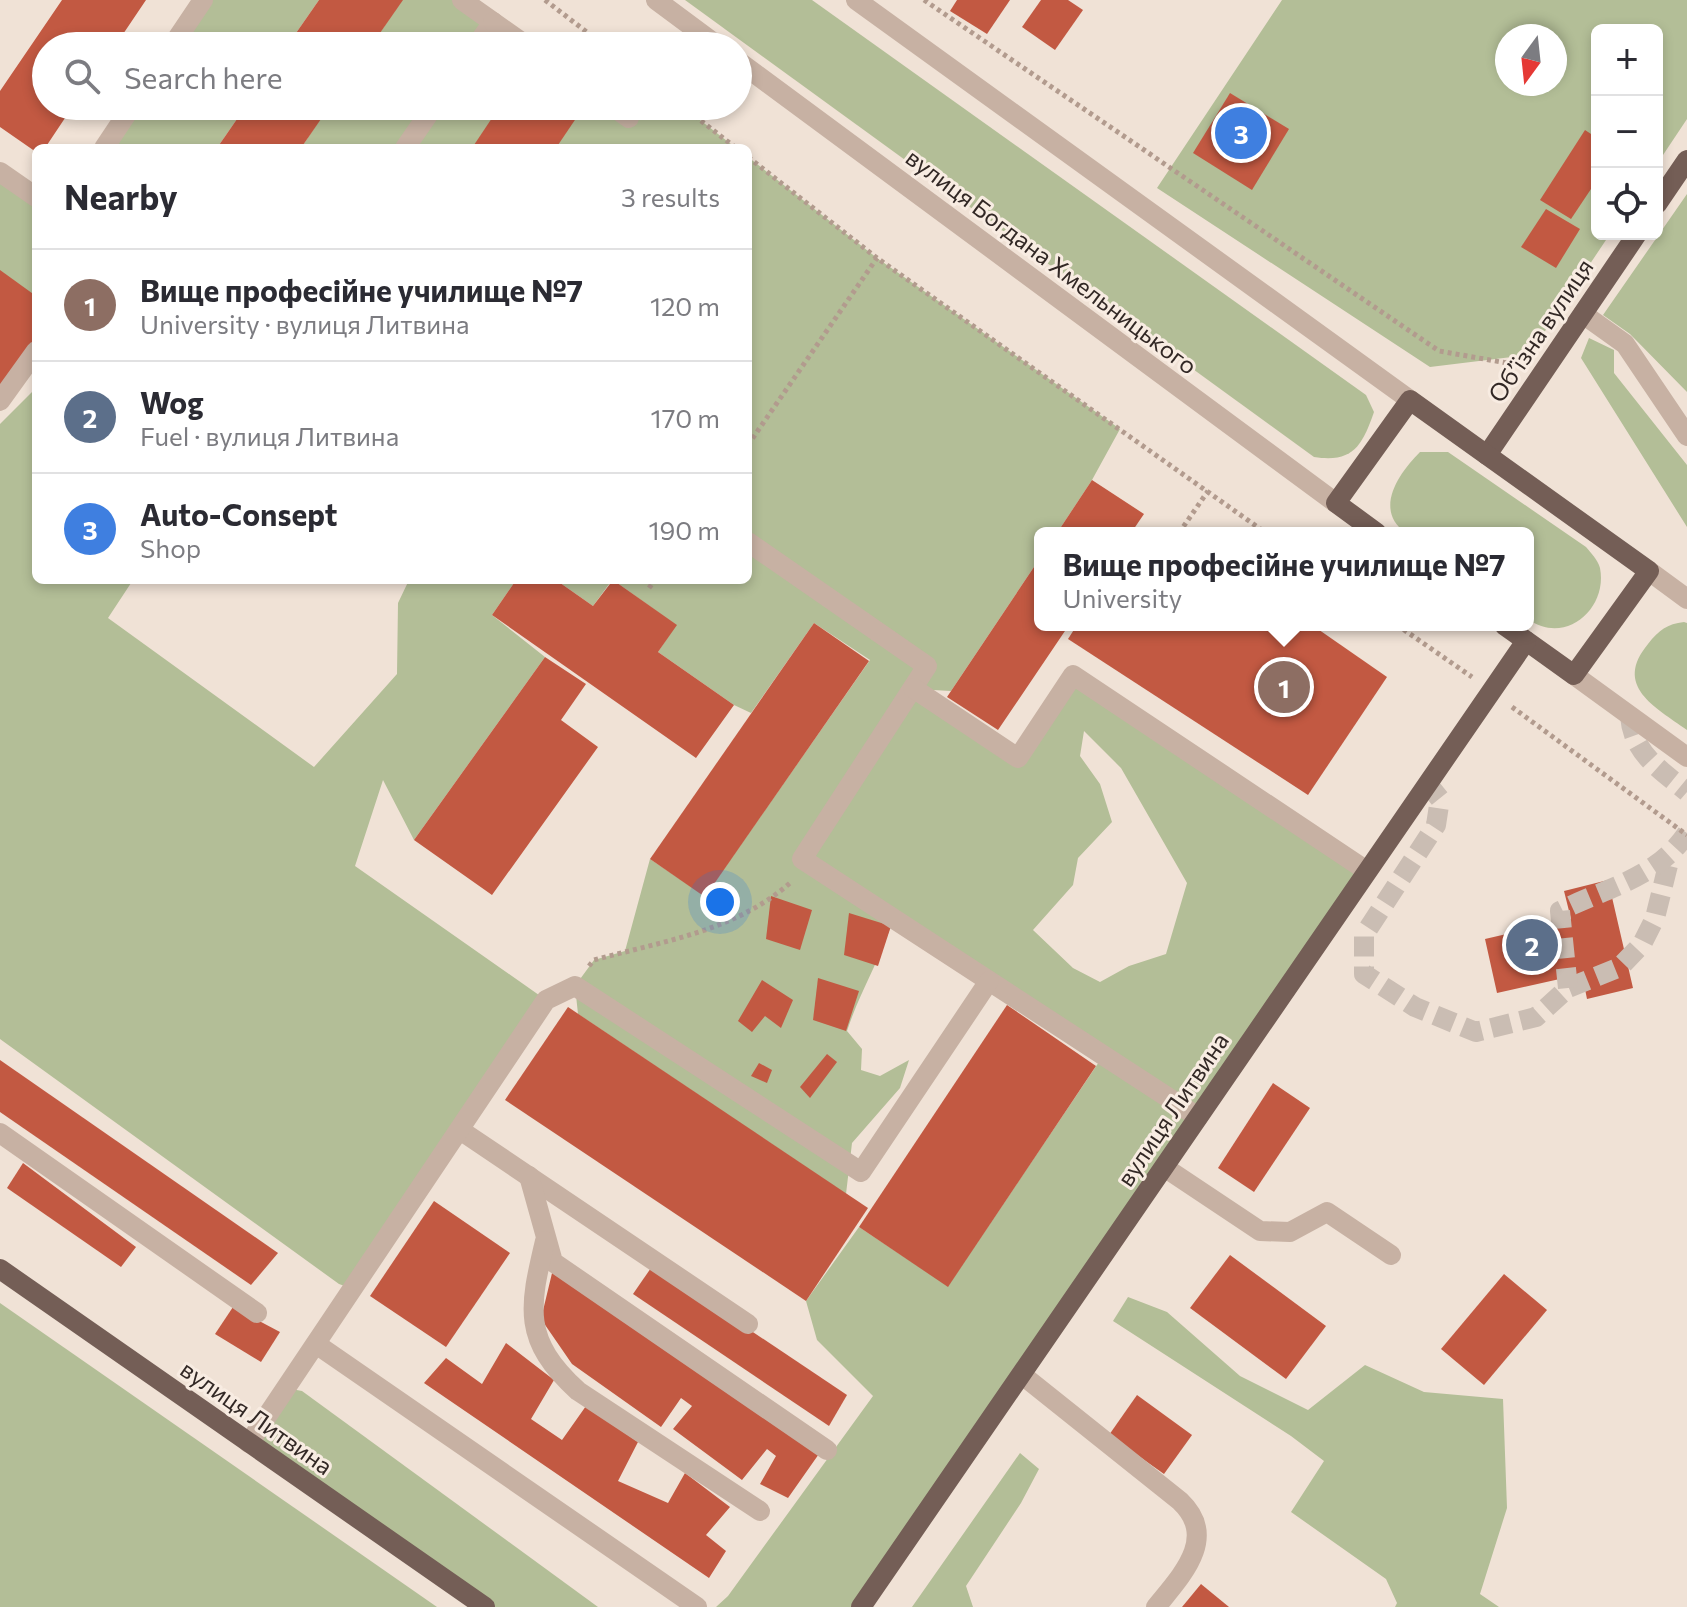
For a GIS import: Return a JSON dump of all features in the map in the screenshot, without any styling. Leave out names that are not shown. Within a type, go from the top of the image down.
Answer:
[{"type":"main road","points":[[1663,195],[1687,160]]},
{"type":"main road","name":"Обʼїзна вулиця","points":[[1487,455],[1633,240]]},
{"type":"main road","points":[[1336,503],[1410,400],[1649,571],[1574,675],[1512,631]]},
{"type":"main road","name":"вулиця Богдана Хмельницького","points":[[1336,503],[1369,527]]},
{"type":"main road","name":"вулиця Литвина","points":[[861,1607],[1526,641]]},
{"type":"main road","name":"вулиця Литвина","points":[[0,1269],[485,1607]]},
{"type":"street","points":[[181,32],[203,0]]},
{"type":"street","points":[[462,0],[507,32]]},
{"type":"street","points":[[656,0],[699,32]]},
{"type":"street","points":[[856,0],[1410,400]]},
{"type":"street","points":[[486,32],[493,22]]},
{"type":"street","name":"вулиця Богдана Хмельницького","points":[[752,71],[1336,503]]},
{"type":"street","points":[[107,144],[123,120]]},
{"type":"street","points":[[408,144],[424,120]]},
{"type":"street","points":[[0,172],[32,194]]},
{"type":"street","points":[[1583,314],[1625,344],[1687,436]]},
{"type":"street","points":[[0,401],[32,357]]},
{"type":"street","points":[[752,545],[927,666],[802,859],[1198,1117]]},
{"type":"street","points":[[1649,571],[1687,599]]},
{"type":"street","points":[[913,688],[1018,758],[1073,675],[1367,871]]},
{"type":"street","points":[[1574,675],[1687,757]]},
{"type":"street","points":[[249,1443],[546,1000],[575,986],[861,1172],[989,981]]},
{"type":"street","points":[[460,1130],[748,1324]]},
{"type":"street","points":[[0,1133],[257,1313]]},
{"type":"street","points":[[1164,1167],[1260,1231],[1290,1232],[1327,1212],[1391,1255]]},
{"type":"street","points":[[529,1176],[553,1262],[827,1450]]},
{"type":"street","points":[[546,1237],[531,1299],[538,1338],[560,1374],[578,1391],[760,1511]]},
{"type":"street","points":[[316,1344],[697,1607]]},
{"type":"street","points":[[1021,1374],[1180,1501],[1191,1515],[1197,1533],[1195,1552],[1187,1568],[1156,1607]]},
{"type":"path","points":[[545,0],[587,32]]},
{"type":"path","points":[[924,0],[1439,351],[1527,367]]},
{"type":"path","points":[[700,120],[731,144]]},
{"type":"path","points":[[752,160],[877,258],[1258,527]]},
{"type":"path","points":[[752,439],[877,258]]},
{"type":"path","points":[[1183,527],[1208,491]]},
{"type":"path","points":[[649,588],[652,584]]},
{"type":"path","points":[[1406,631],[1687,835]]},
{"type":"path","points":[[575,986],[594,960],[729,924],[764,906],[793,880],[829,878]]},
{"type":"green space","points":[[203,0],[319,0],[297,32],[181,32]]},
{"type":"green space","points":[[402,0],[462,0],[507,32],[380,32]]},
{"type":"green space","points":[[685,0],[812,0],[1366,395],[1374,412],[1360,443],[1354,450],[1338,457],[1314,457],[752,49],[752,32],[729,32]]},
{"type":"green space","points":[[1282,0],[1687,0],[1687,119],[1663,155],[1663,24],[1591,24],[1591,240],[1606,240],[1529,355],[1430,367],[1157,188]]},
{"type":"green space","points":[[123,120],[236,120],[220,144],[107,144]]},
{"type":"green space","points":[[320,120],[700,120],[731,144],[304,144]]},
{"type":"green space","points":[[752,160],[877,258],[1120,429],[1061,527],[1034,527],[1034,567],[951,691],[915,689],[1018,758],[1073,675],[1367,871],[861,1607],[716,1607],[728,1596],[873,1396],[817,1340],[806,1301],[859,1227],[948,1286],[1103,1056],[891,926],[847,1031],[862,1049],[861,1070],[880,1076],[909,1060],[900,1088],[852,1143],[846,1194],[578,1014],[575,986],[594,960],[625,951],[650,859],[705,896],[870,660],[814,623],[751,713],[734,705],[658,652],[676,625],[619,584],[752,584]],"holes":[[[1084,731],[1121,768],[1187,883],[1166,954],[1129,966],[1100,982],[1073,968],[1033,930],[1073,885],[1078,858],[1112,822],[1100,784],[1080,756]]]},
{"type":"green space","points":[[0,173],[32,194],[32,369],[0,410]]},
{"type":"green space","points":[[1687,194],[1687,392],[1630,334],[1603,315],[1655,240],[1663,240],[1663,229]]},
{"type":"green space","points":[[1589,338],[1614,350],[1614,373],[1687,465],[1687,527],[1581,358]]},
{"type":"green space","points":[[32,392],[32,584],[130,584],[108,618],[314,767],[397,674],[398,603],[407,584],[513,584],[492,615],[545,657],[414,840],[383,780],[355,866],[546,1000],[353,1289],[339,1284],[0,1039],[0,424]]},
{"type":"green space","points":[[1420,452],[1448,452],[1586,547],[1600,568],[1601,583],[1590,609],[1569,626],[1556,628],[1534,622],[1534,527],[1399,527],[1391,514],[1390,503],[1404,470]]},
{"type":"green space","points":[[562,584],[609,584],[593,606]]},
{"type":"green space","points":[[1687,623],[1687,730],[1642,694],[1635,672],[1638,659],[1656,635],[1668,626]]},
{"type":"green space","points":[[1128,1297],[1167,1312],[1240,1376],[1308,1410],[1365,1365],[1424,1392],[1503,1399],[1507,1508],[1480,1594],[1499,1607],[1395,1607],[1397,1603],[1386,1579],[1291,1512],[1324,1461],[1291,1436],[1113,1321]]},
{"type":"green space","points":[[0,1303],[437,1607],[0,1607]]},
{"type":"green space","points":[[286,1388],[302,1391],[598,1607],[485,1607],[249,1443]]},
{"type":"green space","points":[[1020,1453],[1039,1469],[1021,1503],[966,1586],[973,1607],[912,1607]]},
{"type":"building","points":[[62,0],[146,0],[124,32],[40,32]]},
{"type":"building","points":[[319,0],[403,0],[381,32],[297,32]]},
{"type":"building","points":[[957,0],[1010,0],[987,34],[950,11]]},
{"type":"building","points":[[1041,0],[1068,0],[1083,10],[1055,50],[1022,27]]},
{"type":"building","points":[[32,44],[32,120],[64,120],[48,144],[32,144],[32,149],[0,127],[0,91]]},
{"type":"building","points":[[1230,93],[1289,129],[1252,190],[1193,153]]},
{"type":"building","points":[[236,120],[320,120],[304,144],[220,144]]},
{"type":"building","points":[[491,120],[575,120],[559,144],[475,144]]},
{"type":"building","points":[[1585,130],[1591,134],[1591,189],[1571,219],[1540,200]]},
{"type":"building","points":[[1546,209],[1580,229],[1556,268],[1521,247]]},
{"type":"building","points":[[0,270],[32,293],[32,351],[0,395]]},
{"type":"building","points":[[1092,480],[1144,514],[1135,527],[1061,527]]},
{"type":"building","points":[[1034,567],[1034,631],[1065,631],[998,730],[947,697]]},
{"type":"building","points":[[513,584],[562,584],[593,606],[610,584],[619,584],[677,625],[658,652],[734,705],[696,758],[492,615]]},
{"type":"building","points":[[814,623],[869,661],[705,897],[650,859]]},
{"type":"building","points":[[1073,631],[1321,631],[1387,677],[1308,795],[1068,639]]},
{"type":"building","points":[[545,657],[586,684],[561,720],[598,747],[492,895],[414,840]]},
{"type":"building","points":[[1608,880],[1633,988],[1587,999],[1582,974],[1497,993],[1485,939],[1571,919],[1564,891]]},
{"type":"building","points":[[771,896],[812,910],[800,950],[766,939]]},
{"type":"building","points":[[849,913],[891,926],[878,966],[844,955]]},
{"type":"building","points":[[818,978],[859,991],[846,1031],[813,1020]]},
{"type":"building","points":[[762,980],[793,1000],[781,1028],[765,1016],[752,1032],[738,1021]]},
{"type":"building","points":[[1007,1005],[1096,1066],[948,1287],[859,1227]]},
{"type":"building","points":[[568,1007],[868,1208],[806,1301],[505,1100]]},
{"type":"building","points":[[827,1054],[837,1062],[810,1098],[800,1087]]},
{"type":"building","points":[[0,1060],[278,1253],[251,1285],[0,1112]]},
{"type":"building","points":[[759,1063],[772,1070],[767,1083],[751,1076]]},
{"type":"building","points":[[1273,1083],[1310,1108],[1254,1192],[1218,1168]]},
{"type":"building","points":[[23,1163],[136,1247],[121,1267],[7,1188]]},
{"type":"building","points":[[434,1201],[510,1253],[446,1347],[370,1296]]},
{"type":"building","points":[[1230,1255],[1326,1326],[1286,1379],[1190,1308]]},
{"type":"building","points":[[653,1265],[847,1395],[829,1426],[633,1294]]},
{"type":"building","points":[[553,1269],[821,1451],[788,1498],[760,1484],[776,1456],[767,1449],[742,1480],[673,1429],[692,1406],[681,1398],[661,1427],[572,1364],[541,1319]]},
{"type":"building","points":[[1504,1274],[1547,1310],[1484,1385],[1441,1349]]},
{"type":"building","points":[[233,1307],[280,1332],[261,1362],[215,1334]]},
{"type":"building","points":[[506,1343],[554,1380],[531,1419],[562,1440],[586,1406],[638,1442],[618,1481],[668,1503],[685,1473],[730,1507],[706,1535],[726,1551],[709,1578],[424,1383],[446,1358],[482,1384]]},
{"type":"building","points":[[1137,1395],[1192,1435],[1164,1474],[1109,1435]]},
{"type":"building","points":[[1201,1584],[1229,1607],[1182,1607]]},
{"type":"tunnel","points":[[1630,716],[1636,741],[1642,750],[1687,792]]},
{"type":"tunnel","points":[[1427,783],[1440,799],[1436,825],[1364,935],[1364,974],[1415,1007],[1476,1032],[1536,1017],[1568,988],[1620,967],[1642,944],[1655,918],[1670,857]]},
{"type":"tunnel","points":[[1568,988],[1560,911],[1646,872],[1675,849],[1687,833]]},
{"type":"place","name":"Auto-Consept","points":[[1241,133]]},
{"type":"place","name":"Вище професійне училище №7","points":[[1284,687]]},
{"type":"place","name":"Wog","points":[[1532,945]]}]
